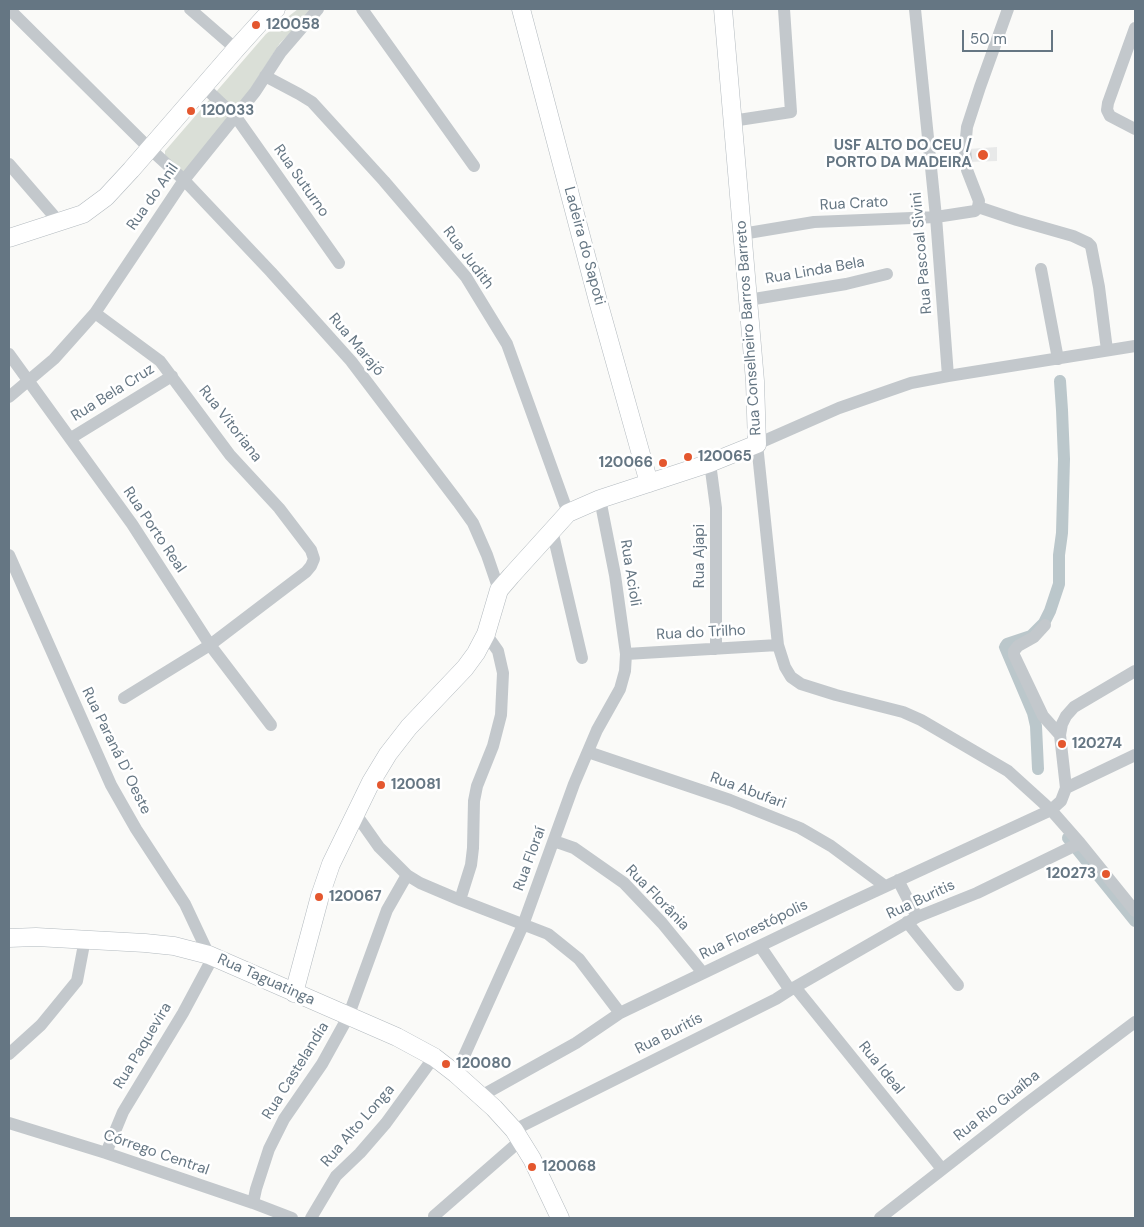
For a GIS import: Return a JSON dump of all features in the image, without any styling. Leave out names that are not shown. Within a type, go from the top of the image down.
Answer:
[{"type":"street","name":"Rua Marajó","points":[[9,9],[149,148],[184,180],[271,272],[351,362],[472,523],[487,555],[500,590]]},
{"type":"street","points":[[190,9],[236,49]]},
{"type":"street","points":[[9,238],[83,214],[106,197],[264,18],[276,9]]},
{"type":"street","name":"Rua do Anil","points":[[9,398],[54,359],[95,313],[184,180],[236,117],[281,52],[318,9]]},
{"type":"street","points":[[362,9],[474,166]]},
{"type":"street","name":"Ladeira do Sapoti","points":[[521,9],[649,483]]},
{"type":"street","name":"Rua Conselheiro Barros Barreto","points":[[722,9],[755,381],[757,444],[778,645],[786,667],[791,677],[801,684],[886,707],[921,720],[1008,771],[1051,810],[1075,845],[1135,911]]},
{"type":"street","points":[[732,121],[791,112],[784,9]]},
{"type":"street","name":"Rua Pascoal Sivini","points":[[916,9],[936,217],[948,376]]},
{"type":"street","points":[[1008,9],[968,127],[965,149],[967,170],[979,201],[973,210],[1074,236],[1091,246],[1099,288],[1107,350]]},
{"type":"street","points":[[1135,28],[1108,102],[1107,110],[1110,116],[1135,129]]},
{"type":"street","name":"Rua Judith","points":[[265,76],[312,102],[384,180],[466,277],[507,344],[568,513]]},
{"type":"street","name":"Rua Suturno","points":[[203,86],[236,117],[339,264]]},
{"type":"street","points":[[9,164],[60,223]]},
{"type":"street","name":"Rua Crato","points":[[742,234],[814,222],[936,217],[973,210]]},
{"type":"street","points":[[1040,269],[1058,359]]},
{"type":"street","name":"Rua Linda Bela","points":[[748,300],[846,284],[887,274]]},
{"type":"street","name":"Rua Vitoriana","points":[[95,313],[160,361],[212,433],[279,508],[311,550],[314,559],[306,572],[210,645]]},
{"type":"street","points":[[294,993],[320,896],[331,864],[355,813],[388,754],[409,727],[465,668],[486,634],[500,590],[568,513],[600,499],[710,463],[860,401],[911,383],[1135,346]]},
{"type":"street","name":"Rua Porto Real","points":[[9,354],[132,524],[210,645],[271,725]]},
{"type":"street","name":"Rua Bela Cruz","points":[[71,438],[172,376]]},
{"type":"street","name":"Rua Ajapi","points":[[710,463],[716,508],[716,649]]},
{"type":"street","name":"Rua Acioli","points":[[600,499],[616,575],[626,654]]},
{"type":"street","points":[[552,530],[582,658]]},
{"type":"street","name":"Rua Paraná D' Oeste","points":[[9,555],[111,785],[136,829],[185,904],[211,956]]},
{"type":"street","points":[[1045,626],[1034,637],[1018,646],[1014,651],[1016,661],[1043,716],[1060,735]]},
{"type":"street","points":[[460,900],[473,848],[474,801],[477,786],[493,746],[501,714],[502,673],[498,651],[486,634]]},
{"type":"street","points":[[124,698],[210,645]]},
{"type":"street","name":"Rua do Trilho","points":[[626,654],[778,645]]},
{"type":"street","name":"Rua Floraí","points":[[456,1074],[523,925],[574,784],[597,730],[620,689],[625,671],[626,654]]},
{"type":"street","points":[[1051,810],[1061,801],[1066,788],[1060,735],[1066,716],[1074,707],[1135,671]]},
{"type":"street","name":"Rua Abufari","points":[[588,752],[730,800],[800,828],[831,846],[885,886]]},
{"type":"street","points":[[1066,788],[1135,755]]},
{"type":"street","name":"Rua Florestópolis","points":[[481,1096],[576,1043],[620,1014],[885,886],[1051,810]]},
{"type":"street","points":[[355,813],[379,846],[407,875],[420,883],[460,900],[548,934],[579,959],[620,1014]]},
{"type":"street","name":"Rua Florânia","points":[[554,840],[574,848],[624,883],[662,923],[703,973]]},
{"type":"street","name":"Rua Buritis","points":[[793,989],[912,920],[977,893],[1075,845]]},
{"type":"street","name":"Rua Castelandia","points":[[253,1203],[263,1164],[277,1132],[322,1064],[348,1017],[384,919],[407,875]]},
{"type":"street","points":[[898,880],[912,920],[958,985]]},
{"type":"street","name":"Rua Taguatinga","points":[[9,938],[85,939],[174,946],[211,956],[348,1017],[397,1036],[434,1057],[494,1108],[517,1135],[532,1159],[560,1218]]},
{"type":"street","points":[[9,1054],[41,1025],[77,981],[85,939]]},
{"type":"street","points":[[760,946],[793,989]]},
{"type":"street","name":"Rua Paquevira","points":[[106,1153],[123,1112],[182,1013],[211,956]]},
{"type":"street","name":"Rua Buritís","points":[[434,1216],[517,1135],[793,989]]},
{"type":"street","name":"Rua Ideal","points":[[793,989],[942,1169]]},
{"type":"street","name":"Rua Rio Guaíba","points":[[880,1218],[1135,1022]]},
{"type":"street","name":"Rua Alto Longa","points":[[311,1218],[336,1176],[386,1124],[434,1057]]},
{"type":"street","name":"Córrego Central","points":[[9,1123],[106,1153],[292,1218]]},
{"type":"shaded area","points":[[298,9],[316,9],[280,43],[248,93],[184,173],[165,155],[165,151],[266,34]]},
{"type":"shaded area","name":"USF ALTO DO CEU / PORTO DA MADEIRA","points":[[997,147],[997,161],[968,162],[968,149]]},
{"type":"waterway","points":[[1038,769],[1036,726],[1033,713],[1005,647],[1007,644],[1031,636],[1044,623],[1059,584],[1064,459],[1060,381]]},
{"type":"waterway","points":[[1068,838],[1135,921]]},
{"type":"place","name":"120058","points":[[256,25]]},
{"type":"place","name":"120033","points":[[191,111]]},
{"type":"place","name":"USF ALTO DO CEU / PORTO DA MADEIRA","points":[[983,155]]},
{"type":"place","name":"120065","points":[[688,457]]},
{"type":"place","name":"120066","points":[[663,463]]},
{"type":"place","name":"120274","points":[[1062,744]]},
{"type":"place","name":"120081","points":[[381,785]]},
{"type":"place","name":"120273","points":[[1106,874]]},
{"type":"place","name":"120067","points":[[319,897]]},
{"type":"place","name":"120080","points":[[446,1064]]},
{"type":"place","name":"120068","points":[[532,1167]]}]
